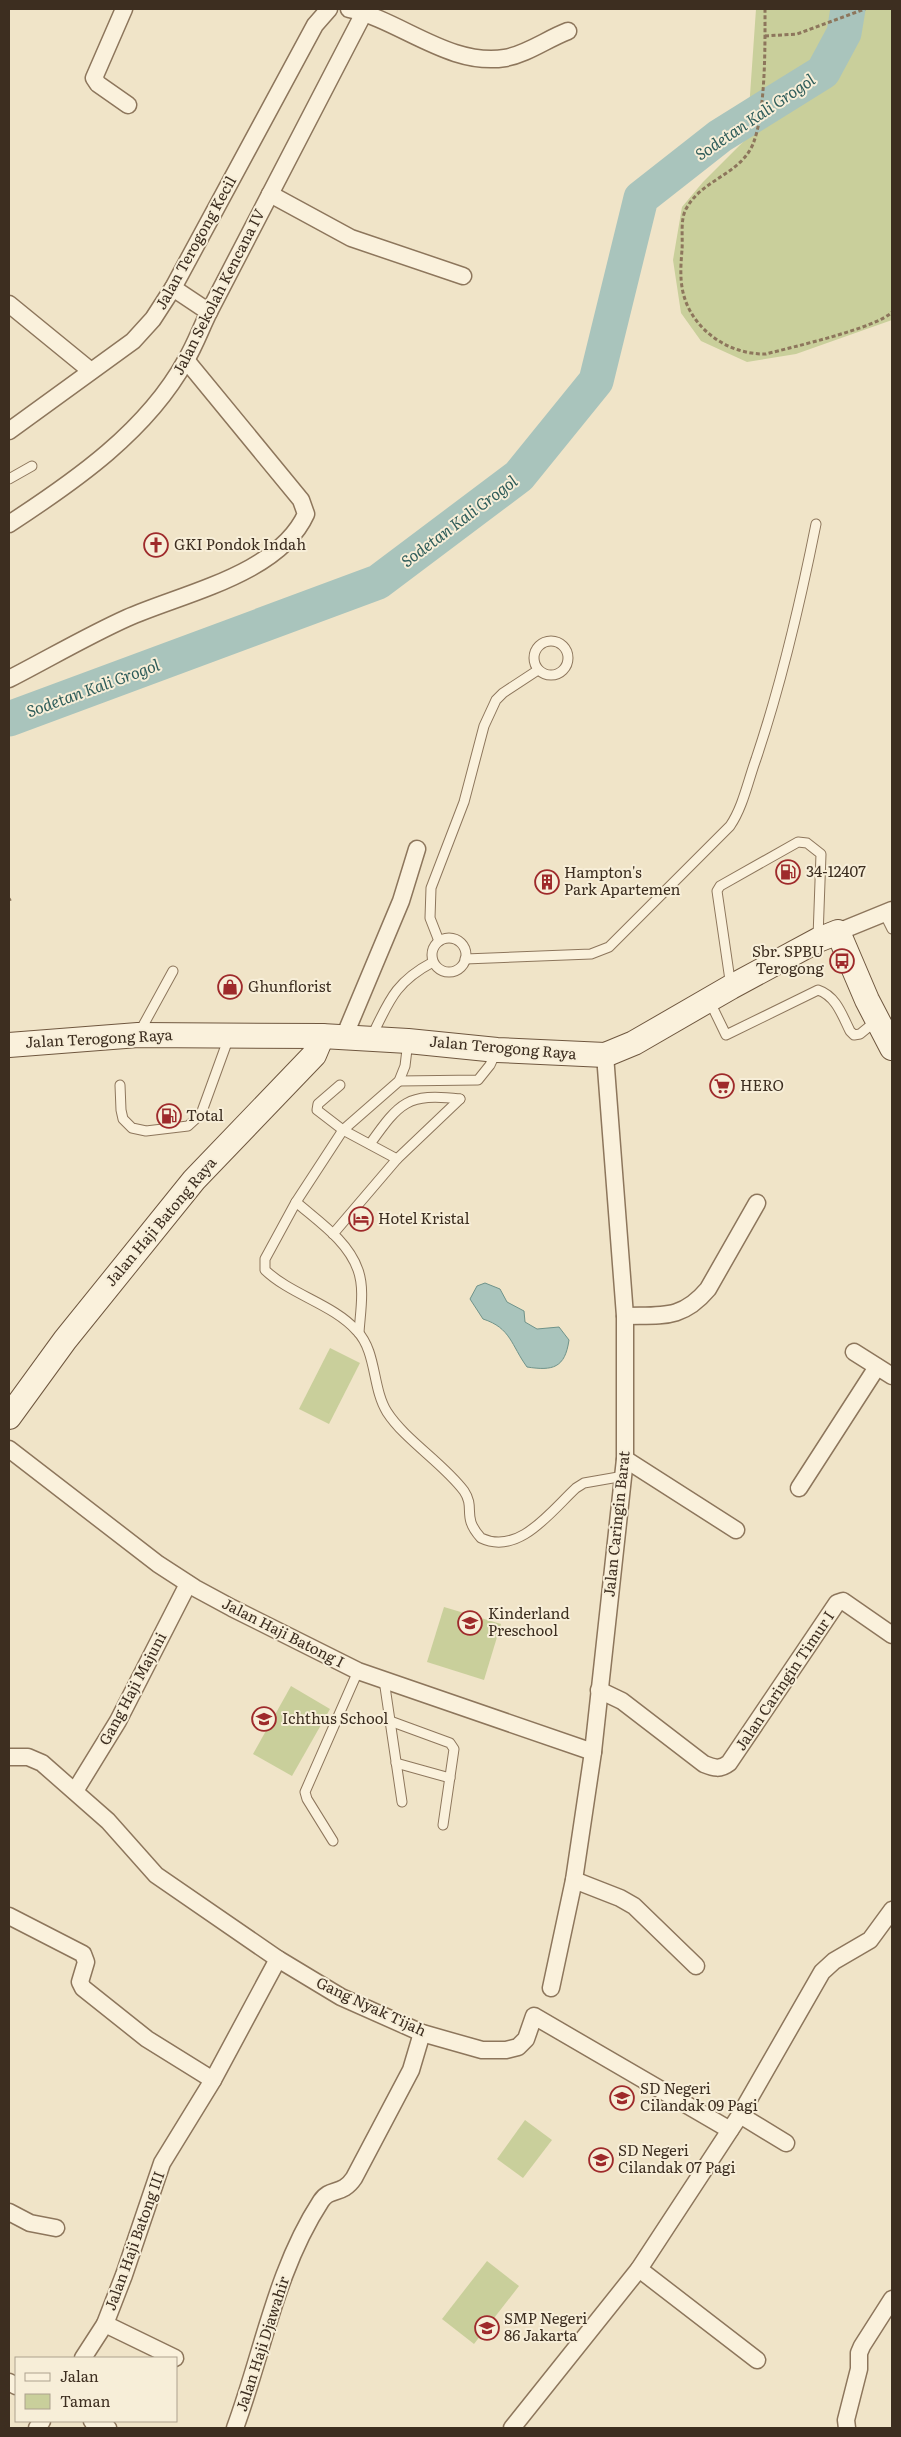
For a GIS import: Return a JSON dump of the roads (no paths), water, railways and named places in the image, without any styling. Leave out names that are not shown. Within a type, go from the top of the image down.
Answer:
[{"type":"street","points":[[124,9],[94,78],[98,84],[128,105]]},
{"type":"street","points":[[360,10],[442,49],[484,58],[504,58],[526,51],[568,31]]},
{"type":"street","name":"Jalan Sekolah Kencana IV","points":[[9,524],[44,501],[131,432],[168,388],[186,360],[360,10]]},
{"type":"street","name":"Jalan Terogong Kecil","points":[[9,431],[133,341],[153,319],[173,288],[320,12]]},
{"type":"street","points":[[270,194],[352,238],[463,276]]},
{"type":"street","points":[[173,288],[209,312]]},
{"type":"street","points":[[9,304],[91,371]]},
{"type":"street","points":[[9,679],[126,618],[263,562],[300,527],[306,514],[302,500],[186,360]]},
{"type":"street","points":[[333,1036],[401,900],[417,849]]},
{"type":"street","points":[[888,912],[828,936],[878,1020],[892,1048]]},
{"type":"street","name":"Jalan Terogong Raya","points":[[9,1045],[138,1035],[230,1034],[371,1038],[498,1050],[605,1055],[634,1042],[731,987],[828,936]]},
{"type":"street","name":"Jalan Haji Batong Raya","points":[[9,1417],[65,1340],[194,1180],[333,1036]]},
{"type":"street","name":"Jalan Caringin Barat","points":[[551,1988],[574,1880],[593,1752],[625,1459],[625,1316],[605,1055]]},
{"type":"street","points":[[625,1316],[673,1314],[697,1302],[708,1289],[757,1203]]},
{"type":"street","points":[[854,1352],[892,1376]]},
{"type":"street","points":[[799,1488],[877,1366]]},
{"type":"street","name":"Jalan Haji Batong I","points":[[9,1449],[158,1564],[188,1584],[358,1671],[593,1752]]},
{"type":"street","points":[[625,1459],[736,1530]]},
{"type":"street","name":"Gang Haji Majuni","points":[[75,1791],[118,1721],[188,1584]]},
{"type":"street","name":"Jalan Caringin Timur I","points":[[599,1690],[622,1701],[704,1764],[718,1768],[729,1763],[837,1603],[843,1601],[892,1635]]},
{"type":"street","name":"Gang Nyak Tijah","points":[[9,1758],[20,1756],[36,1760],[75,1791],[123,1836],[156,1875],[278,1959],[341,1997],[422,2033],[482,2050],[513,2049],[523,2043],[534,2016],[730,2130]]},
{"type":"street","points":[[574,1880],[620,1898],[634,1906],[696,1966]]},
{"type":"street","points":[[512,2428],[639,2269],[740,2115],[822,1972],[834,1961],[870,1940],[892,1910]]},
{"type":"street","points":[[9,1916],[83,1954],[86,1962],[80,1982],[83,1988],[147,2039],[213,2080]]},
{"type":"street","name":"Jalan Haji Batong III","points":[[83,2357],[104,2324],[124,2275],[162,2163],[213,2080],[278,1959]]},
{"type":"street","name":"Jalan Haji Djawahir","points":[[235,2428],[274,2302],[295,2249],[322,2199],[332,2192],[343,2190],[354,2178],[411,2070],[422,2033]]},
{"type":"street","points":[[740,2115],[786,2143]]},
{"type":"street","points":[[9,2212],[30,2223],[56,2228]]},
{"type":"street","points":[[639,2269],[757,2360]]},
{"type":"street","points":[[847,2428],[846,2420],[859,2369],[859,2353],[892,2299]]},
{"type":"street","points":[[104,2324],[172,2357]]},
{"type":"street","points":[[94,2422],[108,2428]]},
{"type":"lane","points":[[9,479],[32,466]]},
{"type":"lane","points":[[465,959],[602,952],[609,948],[730,826],[741,803],[770,716],[794,630],[816,524]]},
{"type":"lane","points":[[439,941],[430,918],[430,888],[464,802],[484,726],[496,700],[503,693],[538,670]]},
{"type":"lane","points":[[731,987],[717,891],[720,886],[798,842],[807,843],[821,854],[828,936]]},
{"type":"lane","points":[[888,912],[892,929]]},
{"type":"lane","points":[[450,938],[456,939],[464,947],[465,959],[459,969],[453,971],[442,970],[433,962],[432,950],[439,941],[450,938]]},
{"type":"lane","points":[[371,1038],[394,994],[410,974],[433,962]]},
{"type":"lane","points":[[138,1035],[173,971]]},
{"type":"lane","points":[[708,1000],[726,1034],[818,990],[827,993],[833,999],[854,1035],[860,1034],[878,1020]]},
{"type":"lane","points":[[120,1085],[123,1119],[132,1128],[146,1131],[188,1126],[201,1114],[230,1034]]},
{"type":"lane","points":[[408,1041],[405,1066],[399,1081],[343,1130],[296,1202],[265,1259],[265,1270],[345,1321],[359,1333],[368,1350],[386,1411],[401,1429],[460,1486],[469,1498],[469,1521],[481,1538],[495,1541],[516,1540],[532,1529],[576,1488],[584,1483],[624,1476]]},
{"type":"lane","points":[[399,1081],[478,1080],[490,1065],[498,1050]]},
{"type":"lane","points":[[340,1085],[318,1104],[317,1110],[343,1130],[397,1159]]},
{"type":"lane","points":[[333,1234],[397,1159],[460,1100],[438,1097],[419,1098],[408,1101],[397,1109],[370,1144]]},
{"type":"lane","points":[[296,1202],[333,1234],[349,1252],[359,1272],[361,1299],[359,1333]]},
{"type":"lane","points":[[332,1841],[307,1799],[305,1792],[358,1671]]},
{"type":"lane","points":[[389,1681],[390,1721],[402,1802]]},
{"type":"lane","points":[[390,1721],[450,1743],[454,1749],[443,1825]]},
{"type":"lane","points":[[396,1763],[450,1778]]},
{"type":"water","points":[[485,1283],[500,1289],[507,1302],[524,1311],[525,1322],[537,1329],[559,1327],[569,1340],[561,1362],[551,1368],[527,1367],[505,1332],[483,1319],[470,1299],[477,1286]]},
{"type":"waterway","name":"Sodetan Kali Grogol","points":[[9,719],[378,582],[519,476],[596,381],[641,198],[720,136],[823,72],[844,33],[848,9]]},
{"type":"place","name":"GKI Pondok Indah","points":[[156,545]]},
{"type":"place","name":"34-12407","points":[[788,872]]},
{"type":"place","name":"Hampton's Park Apartemen","points":[[547,882]]},
{"type":"place","name":"Sbr. SPBU Terogong","points":[[842,961]]},
{"type":"place","name":"Ghunflorist","points":[[230,987]]},
{"type":"place","name":"HERO","points":[[722,1086]]},
{"type":"place","name":"Total","points":[[169,1116]]},
{"type":"place","name":"Hotel Kristal","points":[[361,1219]]},
{"type":"place","name":"Kinderland Preschool","points":[[470,1623]]},
{"type":"place","name":"Ichthus School","points":[[264,1719]]},
{"type":"place","name":"SD Negeri Cilandak 09 Pagi","points":[[622,2098]]},
{"type":"place","name":"SD Negeri Cilandak 07 Pagi","points":[[601,2160]]},
{"type":"place","name":"SMP Negeri 86 Jakarta","points":[[487,2328]]}]
